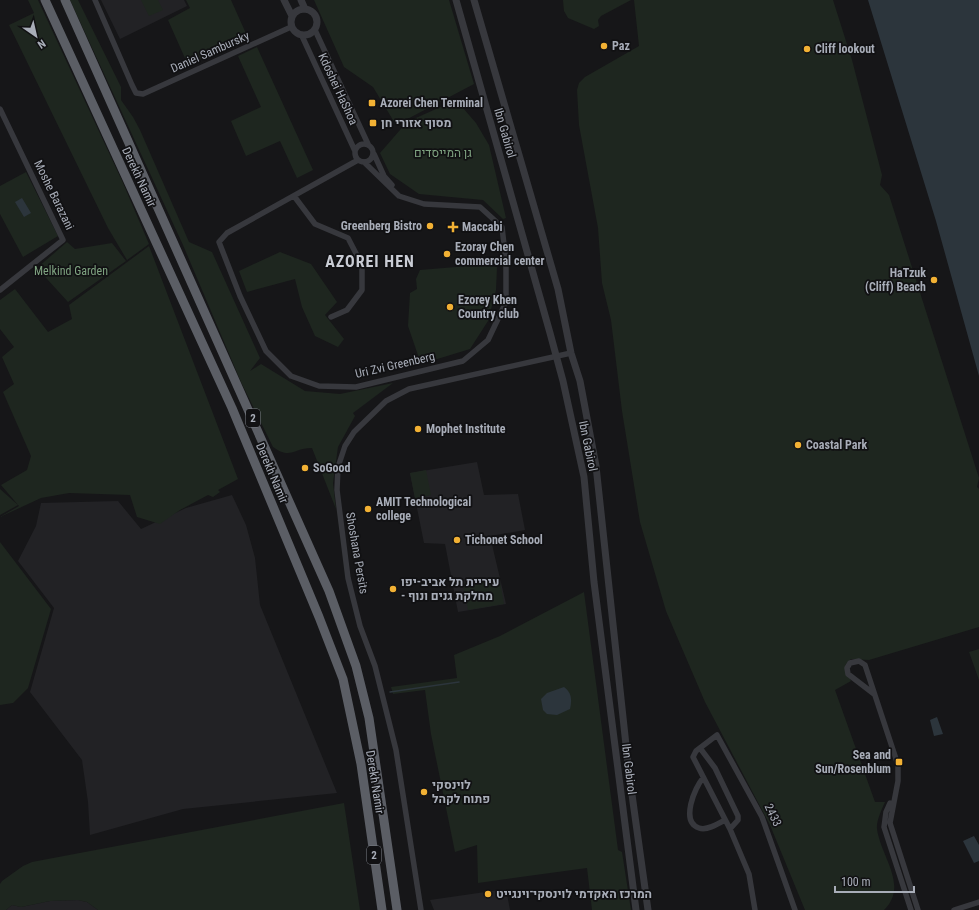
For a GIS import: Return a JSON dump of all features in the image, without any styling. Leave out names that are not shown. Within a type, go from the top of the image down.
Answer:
[{"type":"highway","name":"Derekh Namir","points":[[45,0],[232,408],[343,679],[361,764],[382,910]]},
{"type":"highway","name":"Derekh Namir","points":[[65,0],[257,428],[336,612],[356,666],[369,718],[397,910]]},
{"type":"street","name":"Daniel Sambursky","points":[[94,0],[136,93],[143,94],[291,27]]},
{"type":"street","points":[[284,0],[292,16],[291,27],[295,33],[302,36],[309,35],[315,30],[317,21],[316,17],[310,10],[298,10],[292,16]]},
{"type":"street","points":[[301,0],[305,9]]},
{"type":"street","name":"Ibn Gabirol","points":[[456,0],[556,357],[584,477],[595,590],[636,910]]},
{"type":"street","name":"Ibn Gabirol","points":[[474,0],[558,289],[571,353],[580,381],[596,466],[610,580],[629,773],[648,910]]},
{"type":"street","name":"Kdoshei HaShoa","points":[[315,30],[368,144]]},
{"type":"street","name":"Kdoshei HaShoa","points":[[302,36],[355,151]]},
{"type":"street","name":"Moshe Barazani","points":[[0,109],[63,240],[0,290]]},
{"type":"street","points":[[374,154],[371,159],[364,162],[358,160],[355,156],[355,151],[360,144],[368,144],[372,147],[384,176],[399,196]]},
{"type":"street","name":"Uri Zvi Greenberg","points":[[358,160],[227,233],[219,242],[239,295],[266,351],[291,376],[319,386],[356,387],[463,361],[488,340],[506,302],[506,262],[502,227],[480,207],[424,204],[399,196],[364,162]]},
{"type":"street","points":[[294,196],[315,224],[348,238],[362,265],[362,290],[347,310],[331,317]]},
{"type":"street","name":"Shoshana Persits","points":[[421,910],[393,736],[375,666],[360,626],[348,578],[338,509],[338,467],[345,446],[354,432],[386,401],[409,389],[571,353]]},
{"type":"street","points":[[874,694],[848,674],[847,668],[850,663],[859,661],[865,665],[898,765],[898,781],[890,823],[918,910]]},
{"type":"street","name":"2433","points":[[700,748],[718,735],[762,817],[795,910]]},
{"type":"street","points":[[730,829],[738,820],[738,816],[715,768],[700,748],[693,757],[730,829],[749,874],[755,910]]},
{"type":"street","points":[[703,778],[694,790],[690,805],[691,819],[694,825],[698,828],[705,829],[725,820]]},
{"type":"street","points":[[895,792],[886,812],[884,827],[911,910]]},
{"type":"street","points":[[420,900],[425,910]]},
{"type":"street","points":[[954,910],[979,902]]},
{"type":"shaded area","points":[[101,0],[184,0],[187,6],[120,39]]},
{"type":"shaded area","points":[[868,0],[979,0],[979,376],[936,221]]},
{"type":"shaded area","points":[[22,198],[31,213],[24,217],[15,202]]},
{"type":"shaded area","name":"Tichonet School","points":[[477,462],[484,495],[518,494],[525,530],[490,536],[506,604],[458,612],[445,544],[424,543],[410,473]]},
{"type":"shaded area","points":[[232,495],[246,525],[255,558],[260,605],[337,793],[183,809],[90,835],[88,802],[82,760],[30,692],[54,608],[18,561],[36,526],[41,503],[118,501],[141,529],[186,508]]},
{"type":"shaded area","points":[[564,687],[569,692],[571,697],[570,709],[557,715],[547,714],[543,710],[541,699],[547,693]]},
{"type":"shaded area","points":[[937,717],[943,734],[934,736],[930,720]]},
{"type":"shaded area","points":[[974,836],[979,845],[979,861],[974,863],[963,841]]},
{"type":"shaded area","name":"המרכז האקדמי לוינסקי־וינגייט","points":[[506,889],[510,910],[434,910],[430,900]]},
{"type":"shaded area","points":[[78,900],[87,902],[98,910],[6,910],[12,905],[21,907],[50,901]]},
{"type":"green space","points":[[28,0],[38,0],[123,183],[149,244],[127,260],[108,228],[9,25],[34,13]]},
{"type":"green space","points":[[70,0],[78,0],[121,87],[121,100],[140,130],[189,242],[212,252],[260,358],[250,371],[261,364],[305,391],[340,394],[393,383],[353,413],[355,416],[338,447],[333,483],[336,509],[312,448],[284,453],[273,447],[241,382],[183,245]]},
{"type":"green space","points":[[141,0],[158,0],[163,10],[149,16]]},
{"type":"green space","points":[[186,0],[231,0],[248,38],[188,65],[168,20],[190,8]]},
{"type":"green space","points":[[314,0],[449,0],[474,84],[396,125],[373,87],[344,67]]},
{"type":"green space","points":[[563,0],[631,0],[601,16],[598,20],[599,26],[594,29],[568,18],[564,11]]},
{"type":"green space","name":"Coastal Park","points":[[634,0],[833,0],[852,60],[882,175],[880,185],[889,195],[979,478],[977,487],[979,489],[979,627],[869,660],[851,659],[846,664],[845,670],[851,681],[835,690],[875,802],[885,802],[878,819],[877,829],[879,840],[894,881],[894,891],[891,901],[884,910],[805,910],[770,825],[705,702],[666,611],[640,522],[622,411],[611,320],[602,283],[598,228],[579,125],[577,90],[579,83],[585,77],[639,46]]},
{"type":"green space","points":[[257,47],[313,170],[297,178],[280,141],[246,156],[231,121],[261,107],[238,56]]},
{"type":"green space","name":"גן המייסדים","points":[[456,100],[476,123],[489,145],[506,218],[503,219],[483,200],[419,194],[390,174],[380,153],[407,122]]},
{"type":"green space","points":[[26,172],[58,236],[23,257],[0,214],[0,186]]},
{"type":"green space","name":"Melkind Garden","points":[[67,242],[75,249],[112,243],[126,261],[68,302],[37,268]]},
{"type":"green space","points":[[149,246],[238,479],[218,490],[220,492],[213,497],[208,495],[180,510],[160,524],[137,517],[130,495],[69,493],[41,498],[0,517],[19,506],[1,485],[27,470],[31,456],[3,392],[14,384],[2,357],[14,347],[0,329],[0,300],[15,289],[48,332],[72,319],[69,305]]},
{"type":"green space","points":[[280,252],[311,264],[337,302],[325,315],[344,339],[338,347],[315,336],[302,307],[295,279],[247,292],[239,271]]},
{"type":"green space","name":"Ezorey Khen Country club","points":[[480,265],[497,267],[496,290],[488,321],[470,349],[421,364],[408,326],[410,293],[417,289],[416,279],[420,270]]},
{"type":"green space","points":[[426,470],[431,495],[415,499],[410,473]]},
{"type":"green space","points":[[0,489],[18,505],[0,515]]},
{"type":"green space","points":[[0,542],[51,609],[28,688],[13,703],[0,705]]},
{"type":"green space","points":[[499,577],[504,604],[468,610],[463,583]]},
{"type":"green space","points":[[584,592],[618,850],[622,852],[631,910],[592,910],[587,868],[478,883],[477,845],[455,852],[431,734],[425,690],[393,694],[391,687],[457,678],[454,655],[500,636]]},
{"type":"green space","points":[[979,649],[979,680],[969,652]]},
{"type":"green space","points":[[344,803],[360,910],[98,910],[87,902],[78,900],[50,901],[21,907],[12,905],[6,910],[0,910],[0,884],[2,881],[23,866],[32,862]]},
{"type":"waterway","points":[[390,692],[459,682]]},
{"type":"place","name":"Paz","points":[[604,46]]},
{"type":"place","name":"Cliff lookout","points":[[807,49]]},
{"type":"place","name":"Azorei Chen Terminal","points":[[372,103]]},
{"type":"place","name":"מסוף אזורי חן","points":[[373,123]]},
{"type":"place","name":"Greenberg Bistro","points":[[430,226]]},
{"type":"place","name":"Maccabi","points":[[453,227]]},
{"type":"place","name":"Ezoray Chen commercial center","points":[[447,254]]},
{"type":"place","name":"HaTzuk (Cliff) Beach","points":[[934,280]]},
{"type":"place","name":"Ezorey Khen Country club","points":[[450,307]]},
{"type":"place","name":"Mophet Institute","points":[[418,429]]},
{"type":"place","name":"Coastal Park","points":[[798,445]]},
{"type":"place","name":"SoGood","points":[[305,468]]},
{"type":"place","name":"AMIT Technological college","points":[[368,509]]},
{"type":"place","name":"Tichonet School","points":[[457,540]]},
{"type":"place","name":"עיריית תל אביב-יפו - מחלקת גנים ונוף","points":[[393,589]]},
{"type":"place","name":"Sea and Sun/Rosenblum","points":[[899,762]]},
{"type":"place","name":"לוינסקי פתוח לקהל","points":[[424,792]]},
{"type":"place","name":"המרכז האקדמי לוינסקי־וינגייט","points":[[488,894]]},
{"type":"district","name":"AZOREI HEN","points":[[370,261]]}]
